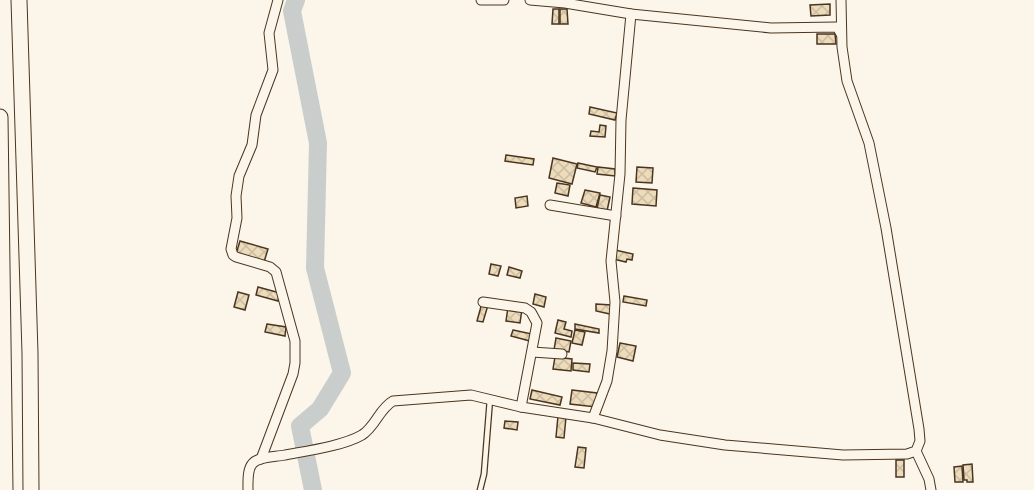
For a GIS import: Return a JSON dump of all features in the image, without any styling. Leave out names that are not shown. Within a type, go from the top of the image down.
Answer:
[{"type":"highway","points":[[19,0],[30,353],[31,490]]},
{"type":"highway","points":[[0,117],[5,490]]},
{"type":"street","points":[[261,459],[293,374],[295,341],[276,272],[270,267],[236,257],[231,249],[237,218],[236,196],[239,176],[252,145],[256,115],[273,70],[269,33],[278,0]]},
{"type":"street","points":[[481,0],[504,0]]},
{"type":"street","points":[[530,0],[565,3],[631,14],[771,28],[837,27],[842,34]]},
{"type":"street","points":[[841,0],[846,81],[869,143],[886,228],[919,429],[920,441],[916,451],[932,490]]},
{"type":"street","points":[[592,418],[608,381],[612,351],[615,302],[611,261],[620,174],[621,120],[631,14]]},
{"type":"street","points":[[550,205],[616,216]]},
{"type":"street","points":[[483,302],[516,306],[531,312],[537,323],[521,407]]},
{"type":"street","points":[[532,352],[562,354]]},
{"type":"street","points":[[248,490],[250,467],[253,463],[261,459],[311,451],[355,439],[376,422],[393,400],[471,395],[521,407],[592,418],[660,435],[725,445],[843,455],[907,454],[916,451]]},
{"type":"lane","points":[[480,490],[484,474],[490,399]]},
{"type":"building","points":[[830,4],[830,15],[811,16],[810,5]]},
{"type":"building","points":[[553,9],[559,9],[559,24],[552,24]]},
{"type":"building","points":[[560,9],[567,9],[568,24],[560,24]]},
{"type":"building","points":[[817,34],[835,34],[836,44],[817,44]]},
{"type":"building","points":[[590,107],[617,113],[615,120],[589,114]]},
{"type":"building","points":[[600,125],[606,126],[605,137],[590,136],[591,131],[599,132]]},
{"type":"building","points":[[506,155],[534,159],[533,165],[505,161]]},
{"type":"building","points":[[553,158],[577,164],[572,184],[549,178]]},
{"type":"building","points":[[578,163],[597,167],[595,172],[577,168]]},
{"type":"building","points":[[598,167],[615,169],[615,176],[597,174]]},
{"type":"building","points":[[637,167],[653,168],[652,183],[636,182]]},
{"type":"building","points":[[557,183],[570,185],[568,196],[555,193]]},
{"type":"building","points":[[633,188],[657,190],[656,206],[632,204]]},
{"type":"building","points":[[585,190],[600,193],[596,207],[581,203]]},
{"type":"building","points":[[600,195],[610,197],[607,211],[597,208]]},
{"type":"building","points":[[527,196],[528,206],[516,208],[515,198]]},
{"type":"building","points":[[240,241],[268,249],[264,262],[236,254]]},
{"type":"building","points":[[615,250],[633,254],[632,260],[627,259],[626,262],[613,259]]},
{"type":"building","points":[[491,264],[501,266],[498,276],[489,274]]},
{"type":"building","points":[[509,267],[522,271],[520,278],[507,275]]},
{"type":"building","points":[[258,287],[280,293],[278,301],[256,295]]},
{"type":"building","points":[[238,292],[249,295],[245,310],[234,307]]},
{"type":"building","points":[[535,294],[546,297],[544,307],[533,304]]},
{"type":"building","points":[[624,296],[647,300],[646,306],[623,302]]},
{"type":"building","points":[[482,303],[488,305],[483,322],[477,321]]},
{"type":"building","points":[[596,304],[611,305],[610,314],[596,311]]},
{"type":"building","points":[[508,307],[522,309],[520,323],[506,321]]},
{"type":"building","points":[[558,320],[566,322],[564,329],[572,331],[571,337],[555,333]]},
{"type":"building","points":[[267,324],[286,327],[285,336],[265,332]]},
{"type":"building","points":[[575,324],[599,329],[599,333],[575,329]]},
{"type":"building","points":[[513,330],[532,334],[530,341],[511,336]]},
{"type":"building","points":[[575,330],[585,332],[582,345],[572,343]]},
{"type":"building","points":[[556,338],[571,341],[569,352],[554,350]]},
{"type":"building","points":[[620,343],[636,346],[633,361],[617,357]]},
{"type":"building","points":[[555,357],[572,359],[571,371],[553,369]]},
{"type":"building","points":[[573,363],[590,364],[589,372],[573,370]]},
{"type":"building","points":[[532,390],[562,397],[560,405],[530,399]]},
{"type":"building","points":[[572,390],[597,393],[596,407],[570,404]]},
{"type":"building","points":[[558,416],[566,417],[564,438],[556,437]]},
{"type":"building","points":[[505,421],[518,422],[517,430],[504,428]]},
{"type":"building","points":[[578,447],[586,448],[584,468],[575,467]]},
{"type":"building","points":[[896,460],[904,460],[904,477],[896,477]]},
{"type":"building","points":[[972,464],[973,482],[967,482],[964,480],[963,465]]},
{"type":"building","points":[[962,466],[963,482],[955,482],[954,467]]},
{"type":"waterway","points":[[296,0],[292,11],[318,143],[315,268],[342,373],[320,409],[300,426],[313,490]]}]
